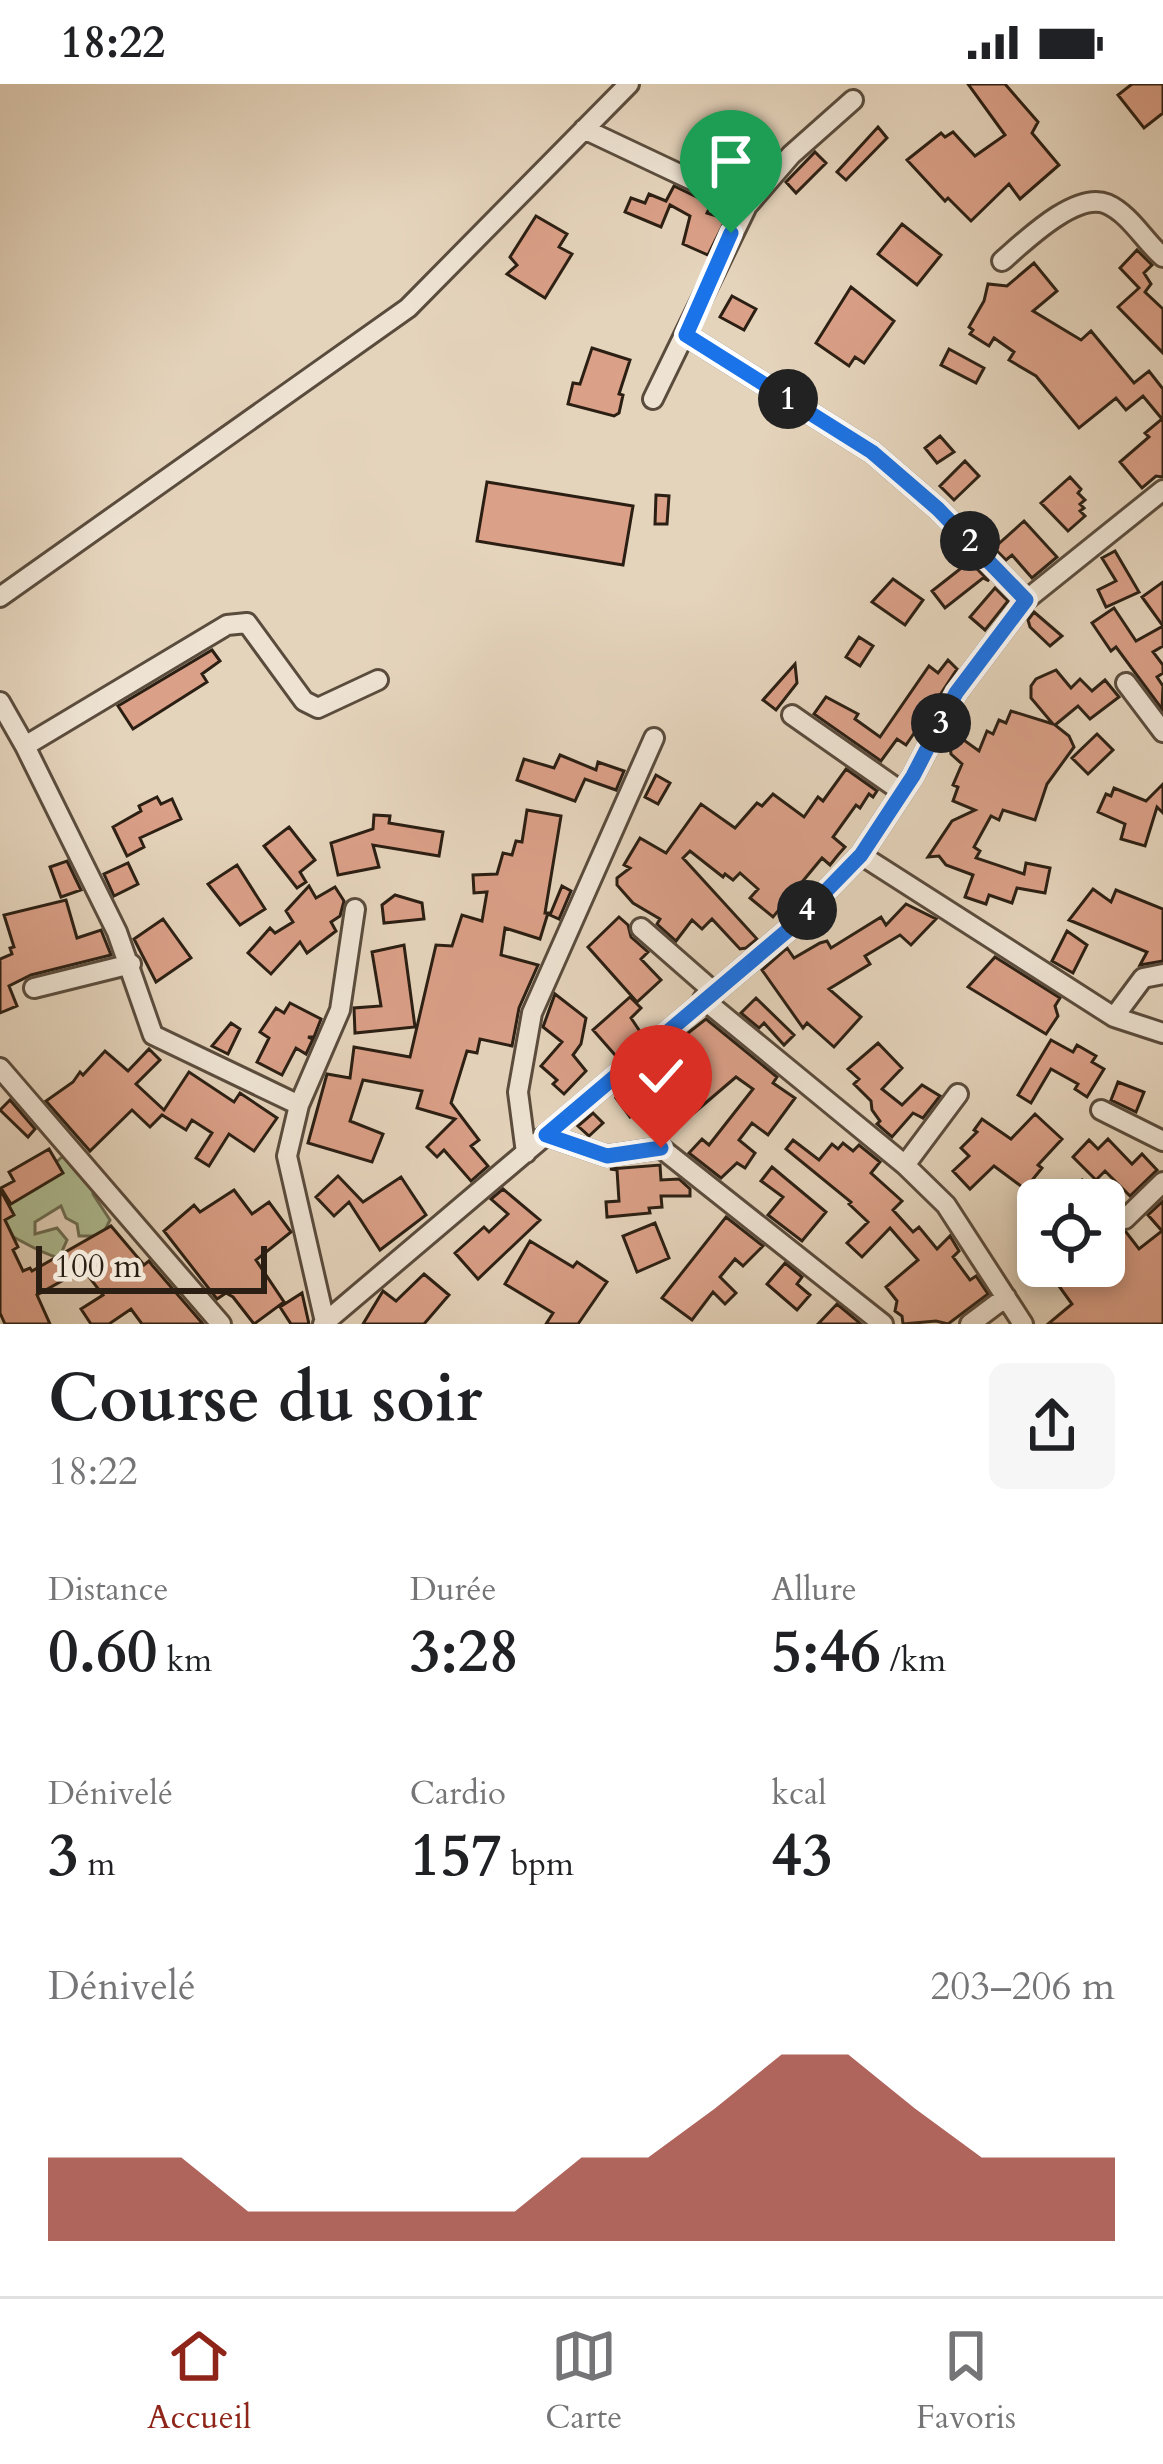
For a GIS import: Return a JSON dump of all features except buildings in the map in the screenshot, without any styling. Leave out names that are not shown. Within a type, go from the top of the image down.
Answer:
[{"type":"street","points":[[0,597],[408,308],[628,84]]},
{"type":"street","points":[[653,400],[747,206],[791,155],[853,100]]},
{"type":"street","points":[[584,129],[747,206]]},
{"type":"street","points":[[1002,260],[1084,201],[1106,203],[1163,257]]},
{"type":"street","points":[[686,335],[872,452],[938,509],[1026,600]]},
{"type":"street","points":[[355,909],[340,1010],[299,1105],[286,1156],[324,1323],[788,930],[861,855],[956,693],[1026,600],[1163,490]]},
{"type":"street","points":[[25,746],[227,625],[247,623],[304,701],[318,708],[378,680]]},
{"type":"street","points":[[1126,683],[1163,732]]},
{"type":"street","points":[[0,702],[74,840],[131,964],[154,1035],[299,1105]]},
{"type":"street","points":[[792,715],[902,792]]},
{"type":"street","points":[[526,1153],[518,1092],[532,1013],[654,738]]},
{"type":"street","points":[[861,855],[1114,1017],[1163,1034]]},
{"type":"street","points":[[641,928],[708,995],[946,1204],[1023,1324]]},
{"type":"street","points":[[34,988],[131,964]]},
{"type":"street","points":[[1114,1017],[1143,978],[1163,974]]},
{"type":"street","points":[[0,1068],[221,1324]]},
{"type":"street","points":[[905,1165],[958,1094]]},
{"type":"street","points":[[1101,1110],[1163,1142]]},
{"type":"street","points":[[546,1135],[607,1156],[661,1148],[883,1324]]},
{"type":"street","points":[[1125,1219],[1163,1182]]},
{"type":"street","points":[[970,1324],[1006,1297]]},
{"type":"green space","points":[[62,1157],[86,1162],[95,1173],[93,1194],[110,1220],[102,1236],[79,1236],[77,1224],[66,1218],[61,1206],[35,1222],[35,1234],[57,1228],[67,1240],[59,1258],[0,1230],[13,1196]]},
{"type":"route","points":[[661,1148],[607,1156],[546,1135],[788,930],[861,855],[913,776],[956,693],[1026,600],[961,531],[872,452],[686,335],[731,233]]}]
